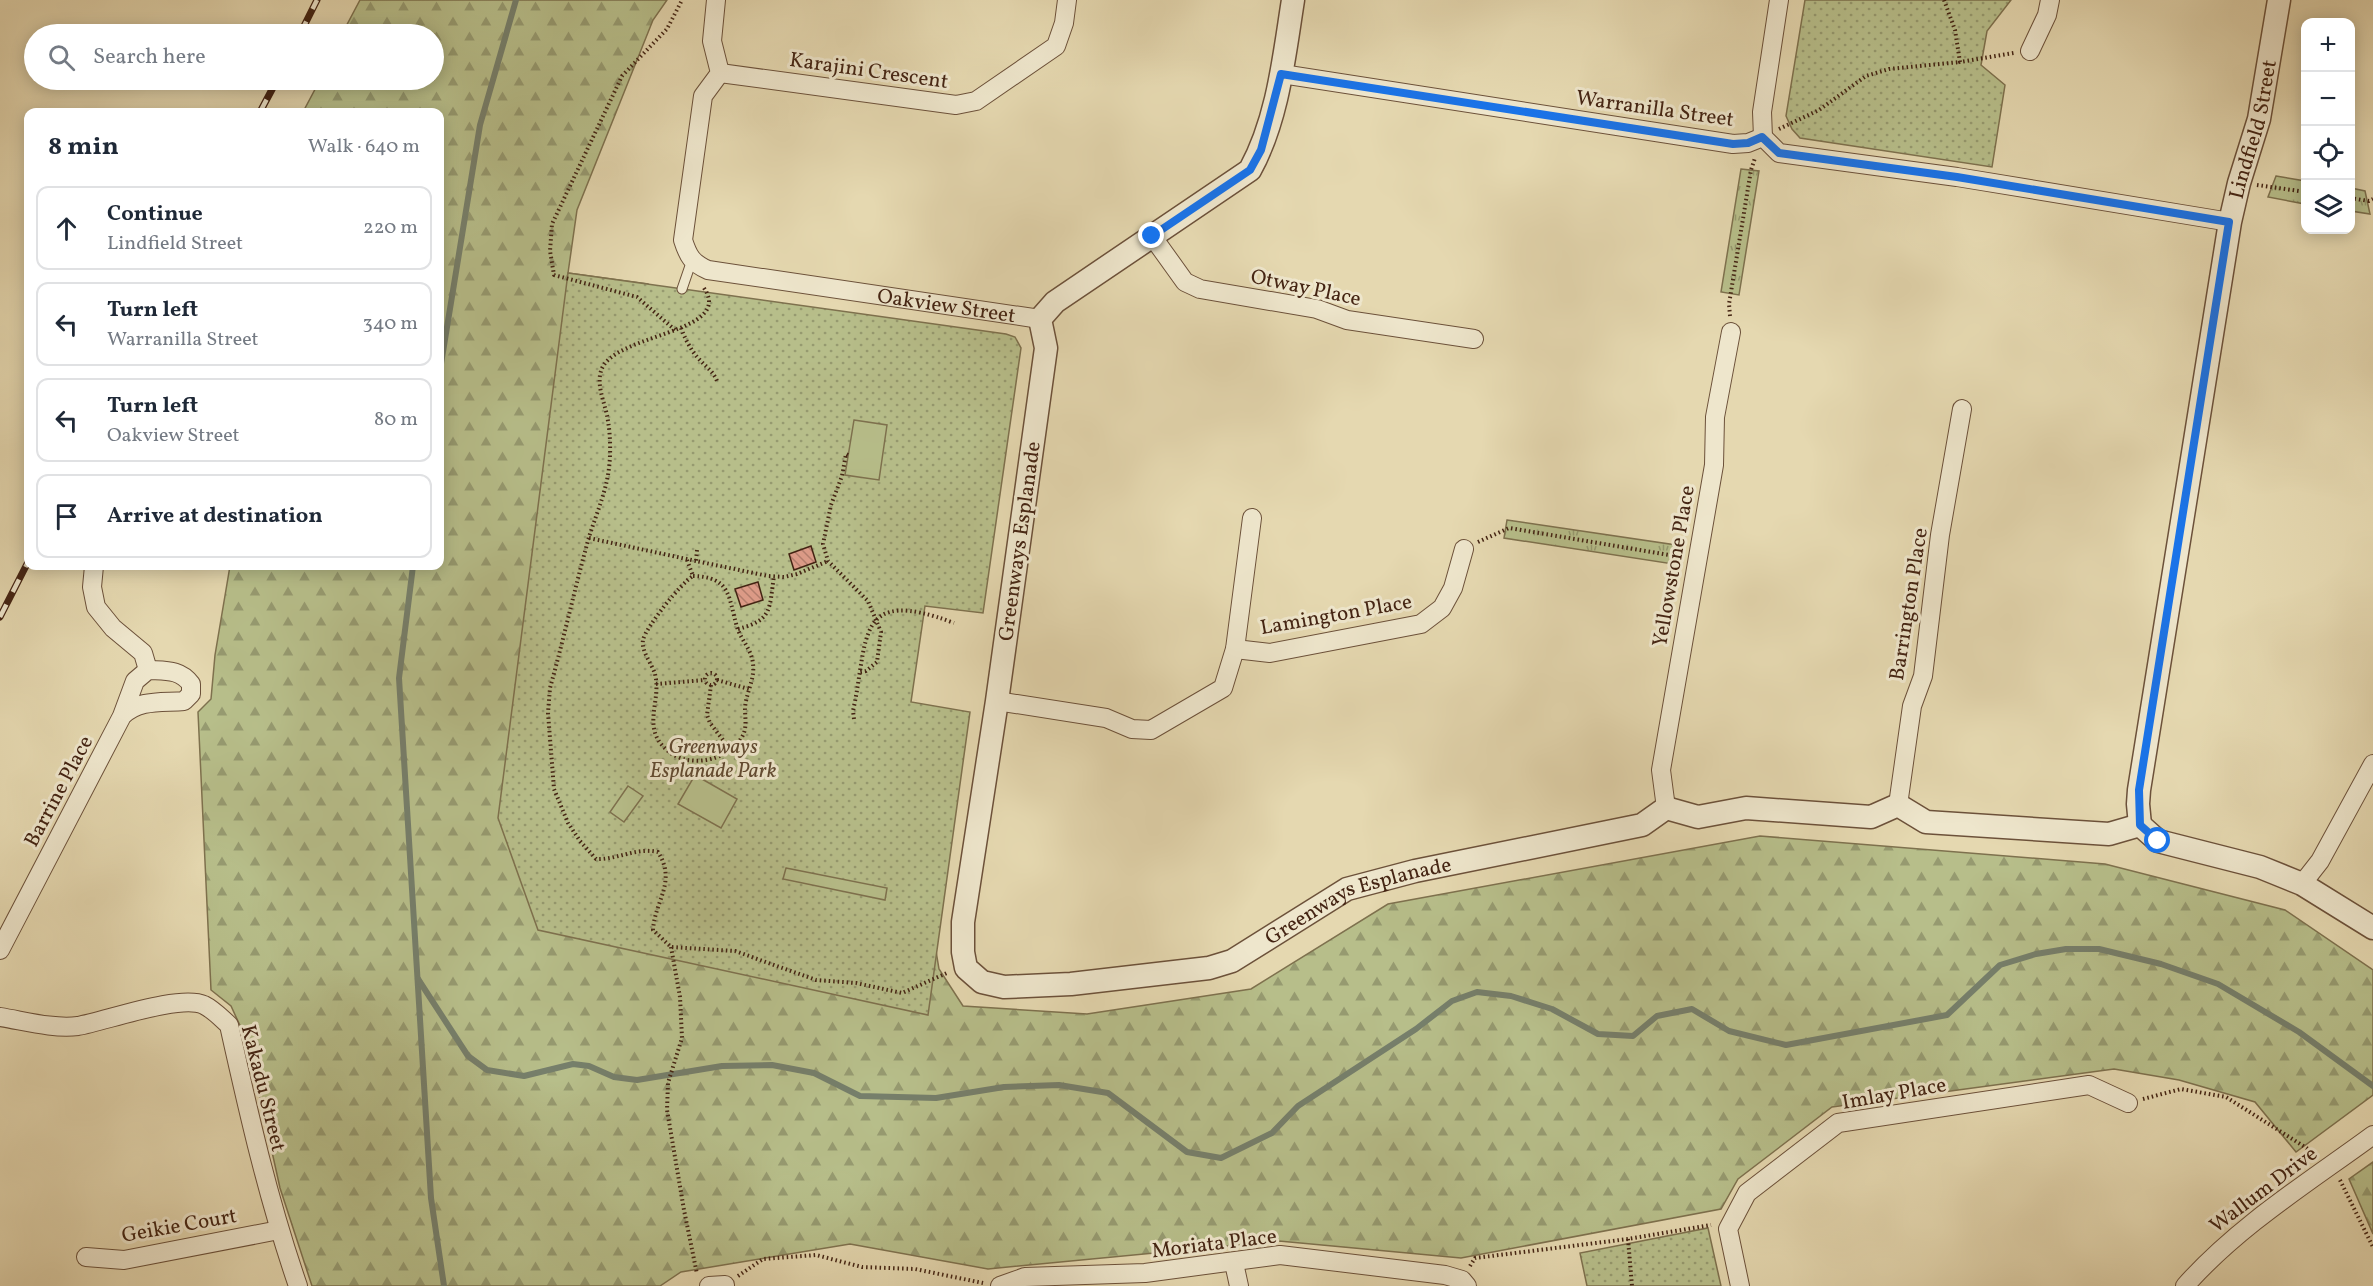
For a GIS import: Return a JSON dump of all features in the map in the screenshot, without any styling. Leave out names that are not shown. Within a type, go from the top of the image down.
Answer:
[{"type":"street","points":[[694,262],[687,255],[683,240],[703,96],[720,73],[711,41],[716,0]]},
{"type":"street","name":"Karajini Crescent","points":[[720,73],[956,105],[976,100],[1056,46],[1064,23],[1067,0]]},
{"type":"street","name":"Oakview Street","points":[[694,262],[708,270],[1040,319],[1055,302],[1250,170],[1261,150],[1281,74],[1293,0]]},
{"type":"street","points":[[1762,137],[1762,112],[1779,0]]},
{"type":"street","points":[[2030,51],[2047,15],[2050,0]]},
{"type":"street","name":"Lindfield Street","points":[[2140,825],[2139,790],[2229,222],[2259,119],[2279,0]]},
{"type":"street","name":"Warranilla Street","points":[[1281,74],[1733,144],[1748,143],[1762,137],[1779,153],[1957,177],[2229,222]]},
{"type":"street","name":"Otway Place","points":[[1152,236],[1185,282],[1200,289],[1317,309],[1347,320],[1474,339]]},
{"type":"street","name":"Greenways Esplanade","points":[[1040,319],[1046,348],[997,701],[963,922],[963,952],[966,968],[982,982],[1004,987],[1071,984],[1209,968],[1232,961],[1347,889],[1415,871],[1642,825],[1666,808]]},
{"type":"street","name":"Yellowstone Place","points":[[1666,808],[1661,770],[1714,465],[1715,417],[1731,332]]},
{"type":"street","name":"Barrington Place","points":[[1898,805],[1912,706],[1923,676],[1940,535],[1962,409]]},
{"type":"street","points":[[1235,650],[1252,518]]},
{"type":"street","name":"Lamington Place","points":[[997,701],[1106,718],[1132,729],[1151,730],[1223,688],[1235,650],[1270,653],[1421,624],[1442,608],[1453,588],[1464,549]]},
{"type":"street","points":[[94,570],[92,587],[96,607],[113,628],[143,653],[148,670],[170,671],[185,675],[192,684],[191,694],[184,701],[145,703],[131,707],[122,716]]},
{"type":"street","name":"Barrine Place","points":[[0,950],[122,716],[135,681],[148,670]]},
{"type":"street","points":[[2302,884],[2320,861],[2373,764]]},
{"type":"street","points":[[1666,808],[1698,817],[1746,808],[1871,817],[1898,805],[1926,822],[2109,834],[2140,825],[2158,841],[2260,867],[2302,884],[2373,928]]},
{"type":"street","name":"Kakadu Street","points":[[0,1017],[56,1026],[76,1026],[179,1002],[202,1004],[214,1011],[229,1025],[258,1157],[298,1286]]},
{"type":"street","name":"Imlay Place","points":[[1728,1229],[1747,1193],[1838,1123],[2089,1085],[2128,1103]]},
{"type":"street","name":"Wallum Drive","points":[[2185,1286],[2211,1257],[2373,1135]]},
{"type":"street","points":[[1728,1229],[1740,1286]]},
{"type":"street","name":"Geikie Court","points":[[86,1257],[124,1260],[279,1230]]},
{"type":"street","name":"Moriata Place","points":[[993,1285],[1025,1278],[1145,1273],[1234,1263],[1280,1255],[1445,1275],[1465,1283]]},
{"type":"street","points":[[1234,1263],[1239,1286]]},
{"type":"lane","points":[[682,289],[694,262]]},
{"type":"path","points":[[675,330],[637,297],[554,275],[550,250],[552,224],[622,76],[668,29],[682,0]]},
{"type":"path","points":[[1944,0],[1955,30],[1960,62]]},
{"type":"path","points":[[1731,332],[1729,304],[1751,170],[1762,137],[1820,110],[1866,76],[1889,69],[1960,62],[2030,51]]},
{"type":"path","points":[[2239,183],[2301,191]]},
{"type":"path","points":[[2355,199],[2369,201],[2373,199]]},
{"type":"path","points":[[694,262],[699,282],[710,297],[703,317],[681,328],[636,343],[605,362],[600,373],[600,386],[608,421],[607,480],[589,538],[550,688],[548,713],[554,789],[568,823],[596,859],[608,860],[646,850],[658,852],[664,862],[666,876],[664,894],[654,918],[653,930],[671,947],[683,1022],[682,1038],[668,1083],[668,1110],[684,1210],[710,1282],[763,1259],[816,1256],[862,1267],[915,1269],[993,1285]]},
{"type":"path","points":[[681,328],[690,347],[710,368],[717,381]]},
{"type":"path","points":[[849,455],[846,454],[842,476],[831,505],[823,544],[828,561],[868,601],[881,632],[882,640],[877,662],[866,671],[860,672]]},
{"type":"path","points":[[1464,549],[1509,528],[1673,555],[1697,562]]},
{"type":"path","points":[[589,538],[774,576],[797,574],[828,561]]},
{"type":"path","points":[[696,561],[697,550]]},
{"type":"path","points":[[687,559],[693,576]]},
{"type":"path","points":[[693,576],[716,579],[725,586],[738,629],[753,661],[754,672],[745,707],[746,728],[743,737],[730,749],[710,759],[699,761],[674,756],[664,748],[654,731],[652,714],[656,693],[655,675],[643,645],[646,635],[673,595],[685,580],[693,576]]},
{"type":"path","points":[[738,629],[755,625],[766,615],[770,606],[774,576]]},
{"type":"path","points":[[854,719],[853,711],[864,641],[876,619],[888,614],[917,611],[954,623]]},
{"type":"path","points":[[705,680],[710,673],[716,675],[717,680]]},
{"type":"path","points":[[656,684],[705,680],[711,685]]},
{"type":"path","points":[[717,680],[749,688]]},
{"type":"path","points":[[717,680],[711,685],[707,715],[710,723],[730,749]]},
{"type":"path","points":[[671,947],[735,951],[816,980],[856,983],[902,993],[951,971],[966,968]]},
{"type":"path","points":[[2128,1103],[2181,1089],[2226,1097],[2333,1165],[2373,1247]]},
{"type":"path","points":[[1465,1283],[1475,1258],[1628,1239],[1710,1225],[1728,1229]]},
{"type":"path","points":[[1628,1239],[1632,1286]]},
{"type":"green space","points":[[360,0],[667,0],[653,20],[577,210],[568,273],[648,284],[932,927],[939,969],[963,1006],[1087,1014],[1251,989],[1388,904],[1760,836],[2105,864],[2285,910],[2373,970],[2373,1095],[2296,1152],[2255,1102],[2179,1080],[2114,1069],[1832,1107],[1738,1179],[1721,1209],[1461,1258],[1279,1241],[988,1269],[850,1244],[681,1272],[660,1286],[312,1286],[280,1188],[248,1043],[231,1006],[211,990],[198,712],[211,699],[215,655],[229,570],[444,570],[444,108],[305,108],[315,90],[444,90],[444,24],[347,24]]},
{"type":"green space","points":[[1805,0],[2011,0],[1987,31],[1981,65],[2005,85],[1992,167],[1800,138],[1792,129],[1786,116]]},
{"type":"green space","points":[[1741,169],[1759,171],[1739,295],[1721,292]]},
{"type":"green space","points":[[2276,176],[2301,180],[2301,203],[2268,197]]},
{"type":"green space","points":[[2355,189],[2365,191],[2370,214],[2355,212]]},
{"type":"green space","name":"Greenways Esplanade Park","points":[[568,273],[1006,334],[1015,337],[1021,348],[983,613],[925,606],[911,702],[970,712],[928,1015],[538,930],[498,818]]},
{"type":"green space","points":[[854,420],[887,425],[879,480],[845,475]]},
{"type":"green space","points":[[1507,520],[1676,545],[1673,564],[1504,538]]},
{"type":"green space","points":[[695,775],[737,799],[721,828],[678,804]]},
{"type":"green space","points":[[628,786],[643,796],[624,822],[610,812]]},
{"type":"green space","points":[[786,868],[887,888],[885,900],[783,879]]},
{"type":"green space","points":[[2373,1162],[2373,1234],[2349,1179]]},
{"type":"green space","points":[[1708,1228],[1721,1286],[1587,1286],[1580,1253]]},
{"type":"building","points":[[811,546],[816,562],[794,570],[789,554]]},
{"type":"building","points":[[758,582],[763,600],[741,607],[735,589]]},
{"type":"waterway","points":[[444,346],[480,125],[516,0]]},
{"type":"waterway","points":[[412,570],[399,678],[431,1198],[444,1286]]},
{"type":"waterway","points":[[418,979],[468,1056],[487,1070],[524,1076],[573,1064],[589,1066],[614,1077],[637,1080],[722,1066],[772,1065],[814,1073],[860,1096],[936,1098],[1004,1087],[1059,1085],[1108,1093],[1187,1152],[1221,1158],[1272,1133],[1298,1106],[1416,1029],[1452,1001],[1477,992],[1511,996],[1552,1009],[1598,1034],[1633,1036],[1657,1016],[1692,1009],[1729,1031],[1786,1045],[1947,1015],[2000,965],[2036,954],[2066,949],[2099,949],[2161,964],[2218,984],[2299,1032],[2373,1086]]},
{"type":"railway","points":[[305,24],[317,0]]},
{"type":"railway","points":[[262,108],[272,90]]},
{"type":"railway","points":[[0,617],[24,570]]},
{"type":"route","points":[[1152,236],[1250,170],[1261,150],[1281,74],[1733,144],[1748,143],[1762,137],[1779,153],[1957,177],[2229,222],[2139,790],[2140,825],[2158,841]]}]
